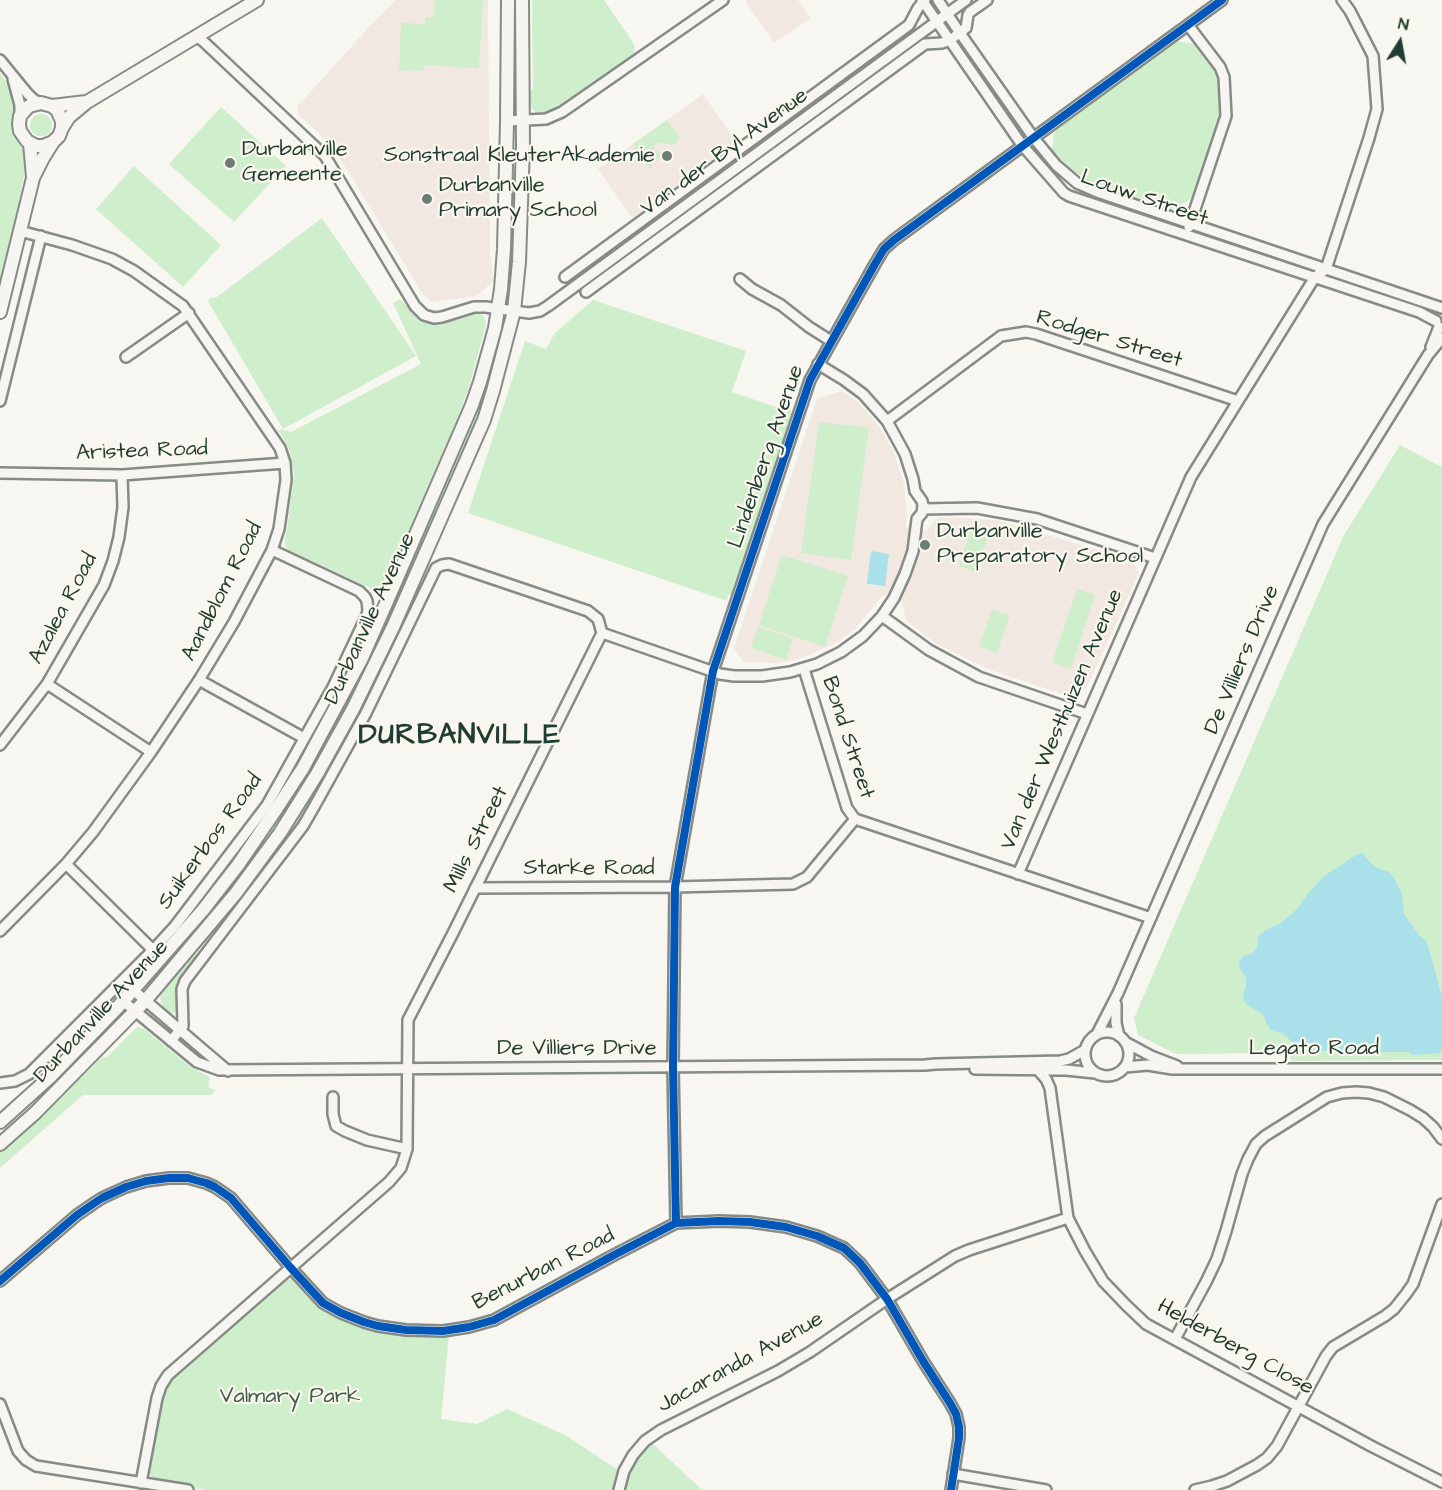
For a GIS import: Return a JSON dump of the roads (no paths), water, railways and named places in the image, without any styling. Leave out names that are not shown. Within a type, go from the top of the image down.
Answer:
[{"type":"main road","points":[[0,312],[33,178],[69,117],[87,102],[258,0]]},
{"type":"main road","name":"Durbanville Avenue","points":[[0,1122],[50,1077],[123,1000],[203,910],[238,865],[277,808],[312,751],[361,660],[461,432],[480,382],[495,328],[504,249],[508,0]]},
{"type":"main road","name":"Durbanville Avenue","points":[[0,1144],[35,1113],[146,1001],[255,868],[280,833],[353,710],[393,627],[484,420],[514,311],[519,262],[523,121],[522,0]]},
{"type":"main road","points":[[53,142],[43,146],[30,143],[20,131],[20,116],[29,106],[87,102]]},
{"type":"main road","points":[[47,104],[57,110],[62,121],[62,128]]},
{"type":"main road","points":[[30,143],[33,178]]},
{"type":"street","points":[[507,121],[546,119],[562,112],[723,0]]},
{"type":"street","points":[[565,276],[909,25],[923,0]]},
{"type":"street","name":"Louw Street","points":[[923,0],[1022,145],[1064,193],[1419,312],[1439,326]]},
{"type":"street","name":"Louw Street","points":[[938,0],[1033,137],[1062,171],[1084,187],[1442,309]]},
{"type":"street","name":"Van der Byl Avenue","points":[[196,36],[325,156],[419,311],[434,318],[474,307],[529,313],[540,310],[568,292],[966,0]]},
{"type":"street","name":"Van der Byl Avenue","points":[[586,292],[925,44],[942,44],[960,33],[966,28],[970,12],[987,0]]},
{"type":"street","name":"Lindenberg Avenue","points":[[673,1068],[675,886],[713,671],[810,380],[818,364],[884,249],[1022,145],[1222,0]]},
{"type":"street","points":[[1326,269],[1370,138],[1377,109],[1372,56],[1350,11],[1342,0]]},
{"type":"street","points":[[1186,235],[1226,116],[1224,77],[1220,67],[1188,25]]},
{"type":"street","points":[[0,60],[31,97],[47,104]]},
{"type":"street","points":[[13,77],[20,105],[20,116]]},
{"type":"street","name":"Aandblom Road","points":[[0,931],[66,864],[93,832],[151,752],[199,680],[234,622],[272,550],[279,529],[286,480],[285,463],[280,448],[189,313],[176,300],[123,265],[86,249],[20,231]]},
{"type":"street","points":[[0,401],[41,236]]},
{"type":"street","points":[[620,236],[630,246]]},
{"type":"street","name":"Van der Westhuizen Avenue","points":[[1018,874],[1191,477],[1315,277],[1326,269]]},
{"type":"street","points":[[740,279],[752,289],[782,305],[831,341]]},
{"type":"street","name":"De Villiers Drive","points":[[1428,355],[1439,326],[1437,316],[1442,309]]},
{"type":"street","points":[[126,357],[189,313]]},
{"type":"street","name":"Rodger Street","points":[[887,420],[1002,336],[1026,332],[1036,333],[1238,401]]},
{"type":"street","name":"De Villiers Drive","points":[[1097,1034],[1118,993],[1323,524],[1428,355],[1442,338]]},
{"type":"street","points":[[171,1041],[183,1026],[182,989],[185,981],[303,826],[379,688],[436,568],[449,564],[588,611],[598,619],[602,633],[734,676],[762,676],[804,669],[841,652],[863,636],[882,616],[894,598],[905,574],[913,551],[917,519],[923,509],[922,501],[915,491],[905,454],[887,420],[863,394],[818,364]]},
{"type":"street","name":"Aristea Road","points":[[0,473],[122,475],[285,463]]},
{"type":"street","name":"Azalea Road","points":[[0,745],[47,684],[104,585],[117,549],[122,522],[122,475]]},
{"type":"street","points":[[923,509],[977,508],[1037,519],[1155,558]]},
{"type":"street","name":"Suikerbos Road","points":[[0,1083],[15,1081],[30,1074],[175,926],[267,805],[333,687],[367,615],[368,606],[365,597],[359,591],[272,550]]},
{"type":"street","points":[[882,616],[929,650],[979,677],[1087,714]]},
{"type":"street","name":"Mills Street","points":[[407,1149],[408,1020],[602,633]]},
{"type":"street","name":"Bond Street","points":[[804,669],[847,808],[855,819]]},
{"type":"street","points":[[199,680],[304,738]]},
{"type":"street","points":[[47,684],[151,752]]},
{"type":"street","points":[[855,819],[1151,918]]},
{"type":"street","name":"Starke Road","points":[[475,888],[789,884],[800,881],[810,874],[855,819]]},
{"type":"street","points":[[66,864],[153,950]]},
{"type":"street","points":[[132,989],[228,1071]]},
{"type":"street","name":"De Villiers Drive","points":[[1118,993],[1116,1023],[1122,1039]]},
{"type":"street","name":"De Villiers Drive","points":[[123,1000],[197,1062],[228,1071],[925,1065],[1060,1061],[1085,1050]]},
{"type":"street","points":[[1112,1033],[1122,1039],[1129,1054],[1125,1067],[1120,1072],[1101,1076],[1090,1069],[1086,1063],[1085,1050],[1097,1034],[1112,1033]]},
{"type":"street","name":"Legato Road","points":[[1122,1039],[1150,1056],[1186,1069]]},
{"type":"street","name":"De Villiers Drive","points":[[925,1065],[948,1068],[1066,1070],[1095,1073]]},
{"type":"street","name":"Legato Road","points":[[1125,1067],[1148,1065],[1172,1069],[1442,1069]]},
{"type":"street","points":[[673,1068],[676,1223],[750,1222],[786,1227],[837,1244],[854,1256],[887,1299],[956,1414],[959,1438],[951,1490]]},
{"type":"street","name":"Helderberg Close","points":[[1038,1070],[1050,1088],[1068,1218],[1103,1281],[1146,1324],[1440,1481]]},
{"type":"street","points":[[1050,1088],[1057,1076],[1066,1070]]},
{"type":"street","points":[[1174,1340],[1217,1259],[1242,1174],[1256,1144],[1265,1136],[1327,1097],[1356,1092],[1384,1097],[1410,1110],[1433,1126],[1442,1139]]},
{"type":"street","points":[[141,1483],[157,1398],[164,1380],[172,1370],[393,1178],[401,1168],[407,1149],[367,1140],[340,1128],[334,1122],[333,1096]]},
{"type":"street","name":"Benurban Road","points":[[0,1281],[77,1215],[102,1198],[136,1184],[169,1178],[197,1180],[223,1192],[238,1205],[323,1304],[352,1318],[378,1326],[406,1330],[443,1331],[494,1320],[614,1254],[676,1223]]},
{"type":"street","points":[[1195,1490],[1227,1480],[1267,1458],[1277,1446],[1333,1347],[1394,1309],[1413,1284],[1442,1204]]},
{"type":"street","name":"Jacaranda Avenue","points":[[619,1490],[624,1471],[633,1455],[653,1435],[778,1371],[962,1252],[1068,1218]]},
{"type":"street","points":[[0,1404],[18,1451],[31,1464],[42,1468],[188,1490]]},
{"type":"street","points":[[953,1474],[1046,1490]]},
{"type":"street","points":[[1434,1490],[1440,1481]]},
{"type":"water","points":[[871,551],[889,554],[885,586],[867,584]]},
{"type":"water","points":[[1361,853],[1377,868],[1389,872],[1394,878],[1402,894],[1404,914],[1427,942],[1442,997],[1440,1053],[1412,1055],[1409,1052],[1349,1050],[1317,1052],[1311,1047],[1304,1048],[1296,1045],[1282,1033],[1271,1030],[1263,1014],[1247,1005],[1244,1000],[1246,978],[1240,969],[1239,962],[1243,956],[1252,954],[1257,948],[1258,937],[1266,930],[1281,923],[1298,908],[1324,876]]},
{"type":"place","name":"Sonstraal KleuterAkademie","points":[[667,156]]},
{"type":"place","name":"Durbanville Gemeente","points":[[230,163]]},
{"type":"place","name":"Durbanville Primary School","points":[[427,199]]},
{"type":"place","name":"Durbanville Preparatory School","points":[[925,545]]},
{"type":"district","name":"DURBANVILLE","points":[[460,737]]},
{"type":"park label","name":"Valmary Park","points":[[290,1397]]}]
